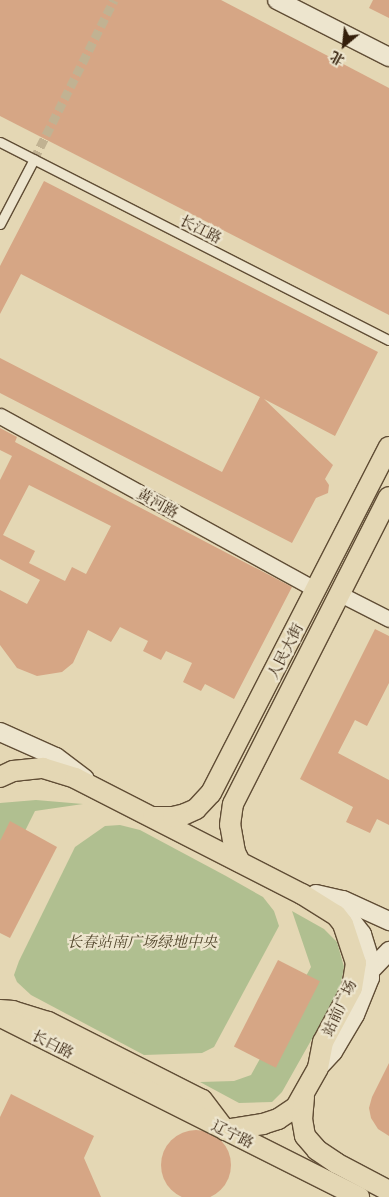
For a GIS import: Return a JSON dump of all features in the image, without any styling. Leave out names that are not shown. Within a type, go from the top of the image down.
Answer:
[{"type":"main road","points":[[277,0],[389,57]]},
{"type":"main road","name":"人民大街","points":[[152,817],[173,817],[185,814],[196,809],[212,793],[389,447]]},
{"type":"main road","name":"人民大街","points":[[240,862],[235,852],[230,825],[233,804],[389,497]]},
{"type":"main road","points":[[0,732],[56,757],[99,790]]},
{"type":"main road","name":"站前广场","points":[[0,777],[21,770],[43,768],[75,778],[326,907],[336,914],[343,924],[356,962],[352,988],[323,1042],[318,1068],[304,1096],[296,1107],[278,1119],[263,1124],[225,1130]]},
{"type":"main road","points":[[266,875],[288,879],[316,894],[347,915],[362,934],[369,957],[370,978],[355,1016],[333,1052],[318,1068]]},
{"type":"main road","points":[[316,894],[343,900],[389,921]]},
{"type":"main road","points":[[370,972],[389,951]]},
{"type":"main road","points":[[0,1010],[13,1011],[48,1022],[202,1100],[225,1130]]},
{"type":"main road","name":"长白路","points":[[0,1016],[107,1071]]},
{"type":"main road","name":"辽宁路","points":[[107,1071],[359,1197]]},
{"type":"main road","points":[[304,1096],[302,1119],[305,1136],[316,1150],[389,1192]]},
{"type":"street","name":"长江路","points":[[0,142],[389,340]]},
{"type":"street","points":[[0,224],[34,159]]},
{"type":"street","name":"黄河路","points":[[0,416],[316,590]]},
{"type":"street","points":[[340,594],[389,619]]},
{"type":"green space","points":[[36,800],[83,804],[35,811],[0,881],[0,803]]},
{"type":"green space","name":"长春站南广场绿地中央","points":[[120,825],[140,830],[226,876],[263,897],[274,911],[279,926],[214,1047],[202,1053],[144,1055],[31,995],[17,982],[14,975],[19,961],[75,847],[105,826]]},
{"type":"green space","points":[[292,911],[324,929],[337,942],[344,967],[340,989],[282,1092],[272,1102],[239,1103],[200,1082],[234,1081],[251,1075],[311,967]]},
{"type":"building","points":[[0,0],[221,0],[389,88],[389,315],[0,116]]},
{"type":"building","points":[[373,0],[389,0],[389,18],[369,8]]},
{"type":"building","points":[[44,181],[378,352],[335,436],[264,399],[333,465],[325,479],[329,485],[328,493],[316,498],[292,543],[0,393],[0,358],[222,472],[260,397],[21,274],[0,314],[0,266]]},
{"type":"building","points":[[0,428],[17,437],[15,442],[292,587],[234,699],[205,684],[201,691],[183,682],[192,663],[166,651],[161,660],[143,651],[148,641],[120,627],[111,642],[88,630],[73,663],[62,672],[37,676],[17,668],[0,645],[0,590],[27,604],[40,580],[0,559],[0,480],[12,456],[0,450]],"holes":[[[29,485],[111,526],[86,574],[72,567],[65,581],[29,563],[35,551],[3,535]]]},
{"type":"building","points":[[375,629],[389,636],[389,683],[367,726],[355,720],[338,753],[389,780],[389,825],[377,819],[370,833],[346,822],[353,807],[300,779]]},
{"type":"building","points":[[10,821],[57,847],[10,938],[0,933],[0,841]]},
{"type":"building","points":[[278,960],[320,981],[276,1068],[234,1046]]},
{"type":"building","points":[[389,1063],[389,1136],[378,1129],[371,1118],[369,1108],[372,1097]]},
{"type":"building","points":[[11,1094],[94,1136],[84,1158],[101,1197],[0,1197],[0,1117]]},
{"type":"building","points":[[196,1130],[209,1133],[221,1140],[228,1152],[231,1165],[228,1178],[221,1190],[209,1197],[196,1200],[183,1197],[171,1190],[164,1178],[161,1165],[164,1152],[171,1140],[183,1133]]},
{"type":"tunnel","points":[[34,159],[114,0]]}]
